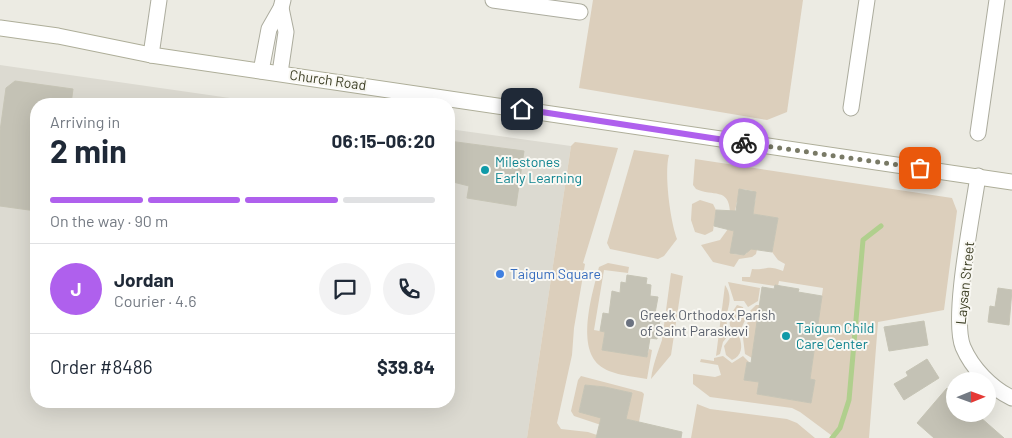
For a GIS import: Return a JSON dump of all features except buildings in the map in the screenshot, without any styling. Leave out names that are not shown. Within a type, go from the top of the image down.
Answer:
[{"type":"street","points":[[151,55],[159,0]]},
{"type":"street","points":[[493,0],[580,12]]},
{"type":"street","points":[[851,108],[867,0]]},
{"type":"street","points":[[978,133],[997,0]]},
{"type":"street","points":[[261,71],[269,29],[282,4]]},
{"type":"street","points":[[280,73],[286,32],[282,4]]},
{"type":"street","name":"Church Road","points":[[0,28],[58,36],[151,55],[449,98]]},
{"type":"street","name":"Church Road","points":[[455,99],[1012,182]]},
{"type":"street","name":"Laysan Street","points":[[978,176],[960,303],[962,346],[978,371],[1001,393],[1012,398]]},
{"type":"shaded area","points":[[593,0],[803,0],[787,112],[767,120],[579,88]]},
{"type":"shaded area","name":"Taigum Square","points":[[0,65],[229,98],[30,98],[30,408],[455,408],[455,130],[571,146],[527,438],[0,438]]},
{"type":"shaded area","points":[[575,142],[618,148],[583,263],[585,264],[574,328],[572,355],[557,423],[561,429],[597,435],[596,438],[527,438],[571,146]]},
{"type":"shaded area","points":[[634,150],[669,155],[667,173],[669,197],[677,239],[664,256],[658,259],[610,249],[607,243]]},
{"type":"shaded area","points":[[695,159],[952,198],[957,211],[944,310],[878,322],[869,438],[835,438],[792,408],[710,397],[693,384],[693,374],[715,377],[721,375],[718,365],[700,362],[701,359],[714,361],[714,358],[723,356],[732,363],[743,356],[749,362],[747,362],[744,380],[759,382],[757,394],[811,403],[815,380],[810,379],[823,288],[779,281],[778,286],[775,286],[742,281],[742,277],[750,277],[752,269],[773,268],[783,271],[785,264],[778,260],[772,252],[778,218],[753,214],[756,195],[753,191],[742,189],[739,192],[735,211],[730,212],[727,199],[723,196],[696,189],[693,185]]},
{"type":"shaded area","points":[[700,200],[713,204],[716,210],[713,231],[705,235],[695,232],[691,220],[692,204]]},
{"type":"shaded area","points":[[728,229],[734,231],[731,251],[733,254],[744,255],[747,253],[749,238],[759,240],[756,254],[752,257],[739,259],[734,267],[713,262],[701,245],[720,240]]},
{"type":"shaded area","points":[[608,263],[629,267],[628,273],[604,270],[594,330],[605,332],[602,350],[647,357],[649,349],[652,350],[647,379],[609,371],[599,365],[592,356],[588,345],[587,332],[590,303],[599,267]]},
{"type":"shaded area","points":[[671,273],[683,276],[671,355],[651,379],[662,340]]},
{"type":"shaded area","points":[[728,282],[760,288],[758,301],[748,307],[744,301],[734,301]]},
{"type":"shaded area","points":[[725,285],[730,298],[726,320],[731,332],[723,342],[720,354],[716,356]]},
{"type":"shaded area","points":[[737,305],[743,307],[746,318],[742,327],[736,331],[730,326],[729,317]]},
{"type":"shaded area","points":[[756,305],[760,305],[752,358],[745,354],[743,338],[739,333],[747,324],[748,313]]},
{"type":"shaded area","points":[[733,334],[739,336],[741,347],[738,356],[732,360],[726,355],[724,346]]},
{"type":"shaded area","points":[[581,376],[642,392],[644,394],[639,422],[626,419],[632,393],[585,385],[579,412],[609,419],[607,427],[574,416],[571,411],[578,380]]},
{"type":"shaded area","points":[[697,404],[710,409],[787,419],[797,423],[815,438],[691,438]]},
{"type":"waterway","points":[[832,438],[840,428],[849,400],[863,240],[881,226]]},
{"type":"way so far","points":[[744,143],[920,168]]},
{"type":"place","name":"Milestones Early Learning","points":[[485,170]]},
{"type":"place","name":"Taigum Square","points":[[500,274]]},
{"type":"place","name":"Greek Orthodox Parish of Saint Paraskevi","points":[[630,323]]},
{"type":"place","name":"Taigum Child Care Center","points":[[786,336]]},
{"type":"route","points":[[522,109],[744,143]]}]
